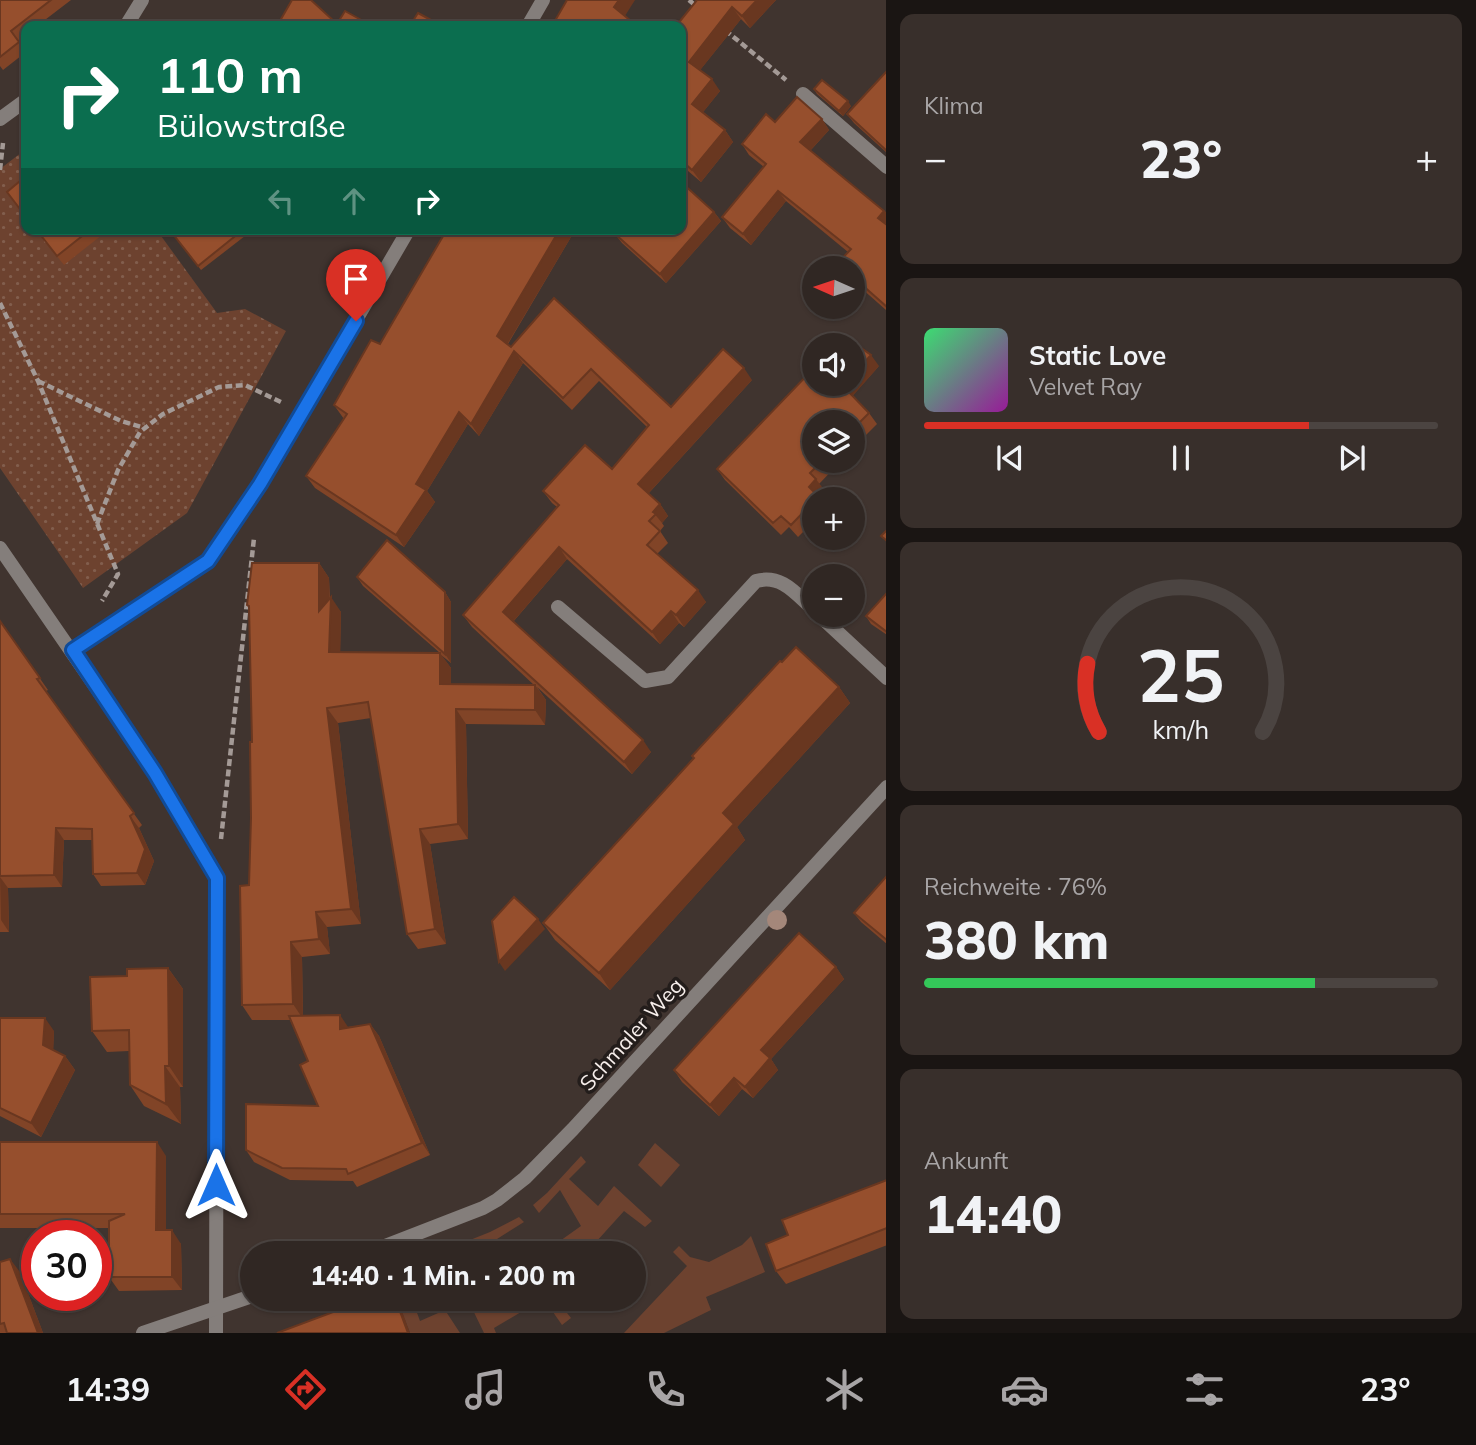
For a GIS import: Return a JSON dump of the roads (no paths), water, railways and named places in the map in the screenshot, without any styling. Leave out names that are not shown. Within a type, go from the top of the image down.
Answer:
[{"type":"street","points":[[131,21],[142,0]]},
{"type":"street","points":[[531,21],[543,0]]},
{"type":"street","points":[[803,94],[886,167]]},
{"type":"street","points":[[0,119],[21,104]]},
{"type":"street","points":[[73,650],[208,561],[260,484],[406,235]]},
{"type":"street","points":[[0,548],[73,650],[155,773],[217,878],[216,1333]]},
{"type":"street","points":[[558,607],[645,681],[668,677],[756,581],[769,578],[789,587],[802,599]]},
{"type":"street","points":[[832,627],[886,678]]},
{"type":"street","name":"Schmaler Weg","points":[[399,1241],[483,1208],[511,1191],[525,1178],[886,788]]},
{"type":"street","points":[[143,1333],[240,1300]]}]
